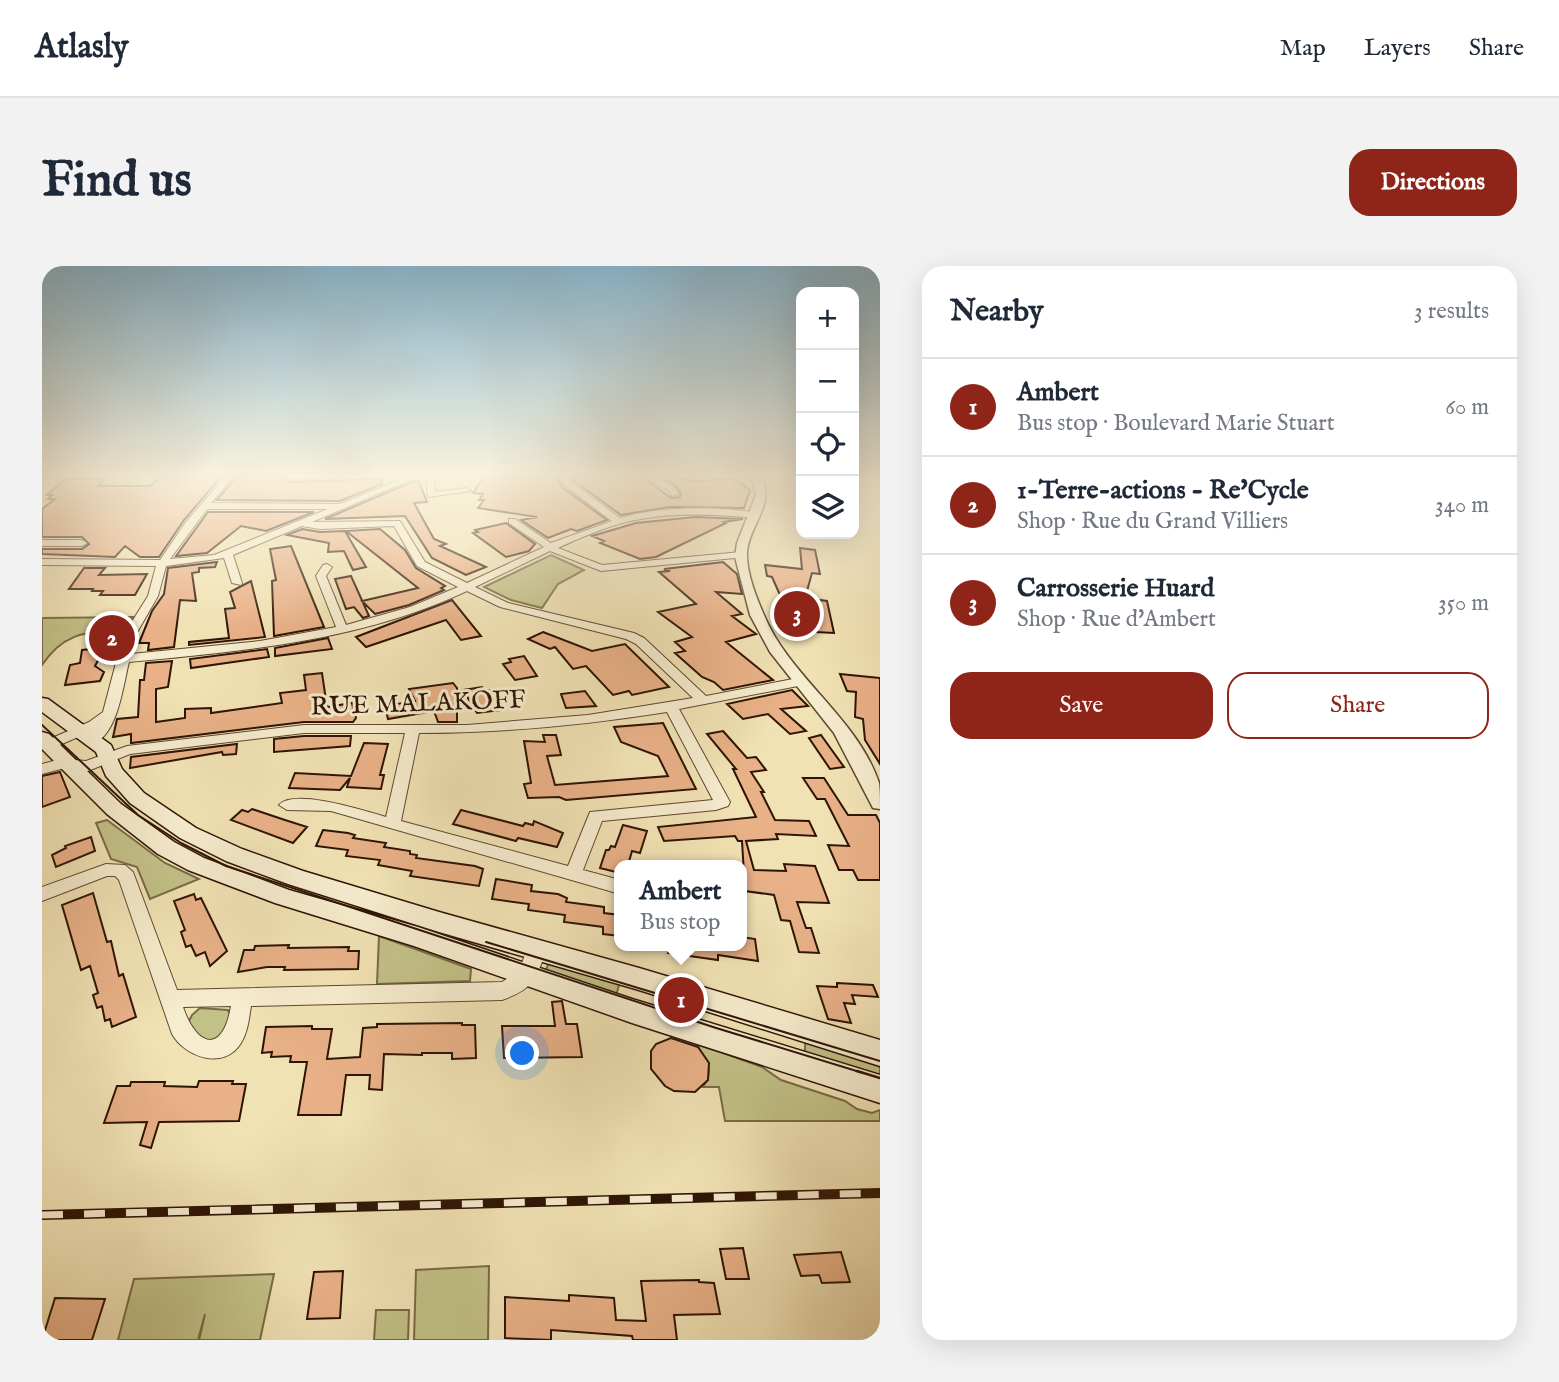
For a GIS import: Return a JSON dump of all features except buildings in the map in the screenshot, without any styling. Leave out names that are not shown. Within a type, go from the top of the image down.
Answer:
[{"type":"main road","points":[[42,703],[93,743],[124,785],[148,806],[188,833],[234,855],[413,914],[880,1053]]},
{"type":"main road","points":[[50,755],[166,848],[196,863],[283,897],[418,937],[527,975],[880,1088]]},
{"type":"street","points":[[50,755],[93,743],[108,720],[129,636],[153,596],[162,563],[188,527]]},
{"type":"street","points":[[42,572],[46,562],[162,563],[228,555],[292,527]]},
{"type":"street","points":[[402,527],[421,564],[504,605],[630,636],[640,641],[703,700]]},
{"type":"street","points":[[522,527],[558,552],[606,569],[741,555]]},
{"type":"street","points":[[122,659],[216,649],[344,630],[395,616],[468,587],[551,546],[602,527]]},
{"type":"street","points":[[749,527],[741,555],[751,597],[766,632],[798,681],[836,724],[873,773],[880,803]]},
{"type":"street","points":[[42,542],[82,543]]},
{"type":"street","points":[[228,555],[237,583]]},
{"type":"street","points":[[327,567],[321,576],[344,630]]},
{"type":"street","name":"RUE MALAKOFF","points":[[50,755],[88,766],[93,743],[127,750],[304,729],[467,729],[588,719],[671,707],[798,681]]},
{"type":"street","points":[[573,874],[596,816],[716,805],[722,802],[671,707]]},
{"type":"street","points":[[392,824],[412,729]]},
{"type":"street","points":[[287,805],[331,806],[614,885]]},
{"type":"street","points":[[42,894],[106,870],[120,870],[129,881],[180,1029],[195,1048],[222,1047],[233,1038],[242,998]]},
{"type":"street","points":[[170,999],[502,991],[517,987],[527,975],[536,950]]},
{"type":"shaded area","points":[[551,555],[584,570],[558,584],[542,608],[511,600],[484,587]]},
{"type":"shaded area","points":[[133,617],[124,629],[88,633],[68,640],[42,665],[42,618]]},
{"type":"shaded area","points":[[107,820],[165,863],[199,879],[150,899],[137,867],[111,859],[96,823]]},
{"type":"shaded area","points":[[379,936],[471,969],[470,981],[377,984]]},
{"type":"shaded area","points":[[551,957],[621,978],[615,999],[544,975]]},
{"type":"shaded area","points":[[200,1008],[228,1010],[231,1017],[218,1040],[201,1041],[188,1023]]},
{"type":"shaded area","points":[[806,1035],[880,1058],[880,1082],[804,1060]]},
{"type":"shaded area","points":[[696,1043],[762,1067],[781,1080],[845,1101],[857,1109],[872,1113],[880,1110],[880,1121],[725,1121],[719,1087],[703,1087],[709,1069]]},
{"type":"shaded area","points":[[489,1266],[488,1340],[414,1340],[416,1270]]},
{"type":"shaded area","points":[[274,1274],[260,1340],[199,1340],[205,1314],[198,1340],[118,1340],[134,1279]]},
{"type":"shaded area","points":[[376,1310],[409,1310],[408,1340],[374,1340]]},
{"type":"tram line","points":[[42,725],[138,815],[181,843],[226,866],[713,1027],[863,1073]]},
{"type":"tram line","points":[[486,942],[880,1061]]},
{"type":"tram line","points":[[857,1071],[880,1078]]},
{"type":"railway","points":[[42,1215],[880,1193]]},
{"type":"place","name":"Carrosserie Huard","points":[[797,614]]},
{"type":"place","name":"1-Terre-actions - Re'Cycle","points":[[112,638]]},
{"type":"place","name":"Ambert","points":[[681,1000]]}]
